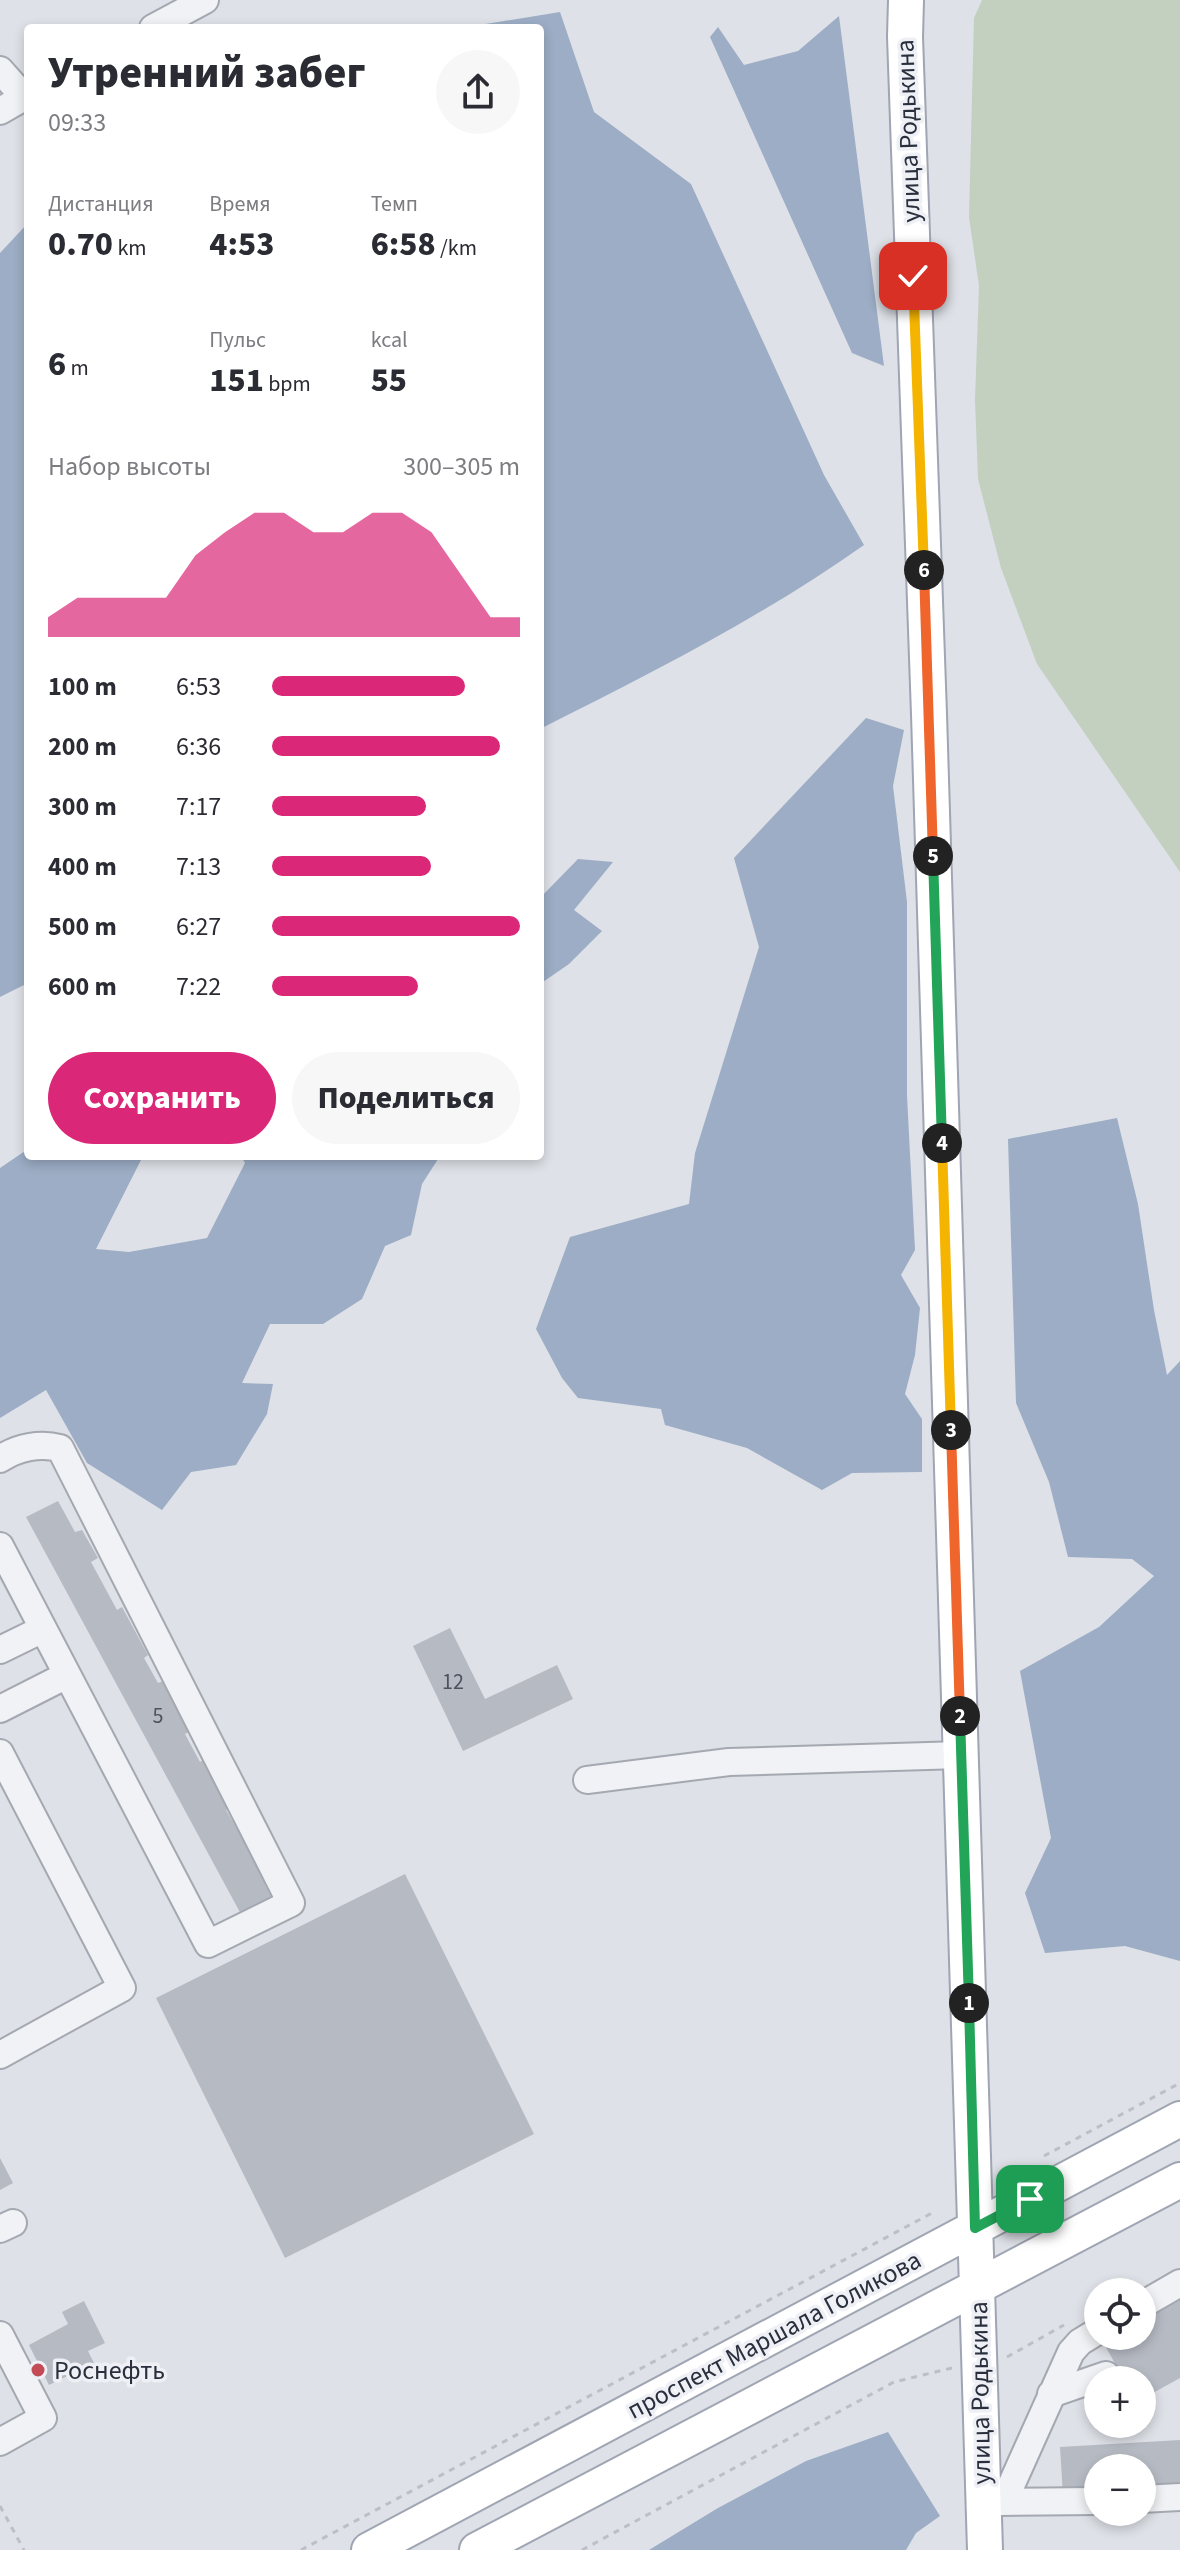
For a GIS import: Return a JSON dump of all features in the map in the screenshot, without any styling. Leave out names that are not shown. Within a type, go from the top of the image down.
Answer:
[{"type":"main road","name":"улица Родькина","points":[[906,0],[975,2228],[991,2502],[985,2550]]},
{"type":"main road","name":"проспект Маршала Голикова","points":[[369,2550],[1180,2119]]},
{"type":"main road","name":"проспект Маршала Голикова","points":[[477,2550],[977,2285],[1179,2184]]},
{"type":"street","points":[[160,24],[205,0]]},
{"type":"street","points":[[0,70],[24,94]]},
{"type":"street","points":[[0,111],[24,97]]},
{"type":"street","points":[[0,1459],[43,1444],[60,1448],[291,1903],[208,1944],[0,1546]]},
{"type":"street","points":[[0,1650],[43,1629]]},
{"type":"street","points":[[0,1709],[67,1675]]},
{"type":"street","points":[[0,1753],[122,1988],[0,2055]]},
{"type":"street","points":[[587,1780],[729,1762],[961,1755]]},
{"type":"street","points":[[1156,2297],[1180,2283]]},
{"type":"street","points":[[0,2335],[43,2418],[0,2442]]},
{"type":"street","points":[[991,2502],[1009,2490],[1071,2352],[1084,2340]]},
{"type":"street","points":[[1051,2394],[1084,2383]]},
{"type":"street","points":[[1156,2498],[1180,2497]]},
{"type":"street","points":[[991,2502],[1084,2501]]},
{"type":"path","points":[[1044,2156],[1180,2083]]},
{"type":"path","points":[[301,2550],[932,2213]]},
{"type":"path","points":[[1007,2357],[1072,2320]]},
{"type":"path","points":[[582,2550],[894,2382],[952,2368]]},
{"type":"path","points":[[0,2506],[24,2550]]},
{"type":"green space","points":[[982,0],[1180,0],[1180,872],[1037,664],[1001,568],[978,479],[975,400],[979,286],[969,217],[974,18]]},
{"type":"water","points":[[560,12],[594,112],[691,184],[824,475],[864,545],[746,620],[544,727],[544,24],[486,24]]},
{"type":"water","points":[[839,16],[884,366],[852,353],[710,37],[718,27],[744,65],[798,51]]},
{"type":"water","points":[[24,227],[24,985],[0,997],[0,253]]},
{"type":"water","points":[[866,718],[904,730],[893,786],[907,902],[907,1096],[915,1250],[901,1275],[920,1308],[915,1355],[905,1394],[922,1419],[922,1472],[852,1473],[822,1490],[747,1448],[665,1425],[661,1409],[578,1398],[562,1378],[536,1329],[570,1237],[689,1204],[695,1153],[759,947],[734,858]]},
{"type":"water","points":[[578,859],[613,862],[574,910],[602,931],[569,964],[544,981],[544,894]]},
{"type":"water","points":[[1117,1118],[1138,1204],[1167,1375],[1180,1361],[1180,1961],[1125,1946],[1045,1953],[1025,1893],[1051,1838],[1020,1671],[1099,1627],[1154,1576],[1132,1559],[1068,1557],[1049,1482],[1016,1403],[1008,1139]]},
{"type":"water","points":[[24,1152],[24,1160],[141,1160],[96,1249],[129,1252],[207,1238],[245,1163],[243,1160],[437,1160],[422,1184],[411,1235],[385,1246],[362,1299],[323,1324],[270,1324],[242,1383],[273,1384],[267,1414],[236,1465],[191,1472],[162,1510],[87,1463],[46,1390],[0,1418],[0,1168]]},
{"type":"water","points":[[888,2432],[940,2516],[916,2533],[906,2550],[649,2550],[718,2508],[806,2461]]},
{"type":"building","points":[[58,1501],[75,1532],[82,1530],[98,1558],[91,1562],[117,1610],[122,1607],[148,1655],[144,1658],[158,1683],[163,1681],[190,1731],[185,1734],[200,1762],[203,1760],[229,1808],[226,1810],[269,1883],[265,1885],[273,1899],[242,1916],[26,1517]]},
{"type":"building","points":[[450,1628],[485,1699],[557,1665],[573,1699],[463,1751],[413,1646]]},
{"type":"building","points":[[405,1874],[534,2134],[285,2258],[156,1998]]},
{"type":"building","points":[[0,2158],[13,2183],[0,2190]]},
{"type":"building","points":[[1180,2297],[1180,2378],[1156,2391],[1156,2366],[1116,2366],[1108,2350],[1156,2350],[1156,2310]]},
{"type":"building","points":[[84,2301],[105,2343],[88,2351],[94,2363],[49,2385],[29,2345],[68,2324],[62,2312]]},
{"type":"building","points":[[1180,2440],[1180,2488],[1156,2489],[1156,2454],[1084,2454],[1084,2494],[1063,2495],[1060,2447]]},
{"type":"place","name":"Роснефть","points":[[38,2370]]},
{"type":"route","points":[[913,276],[975,2228],[1030,2199]]}]
